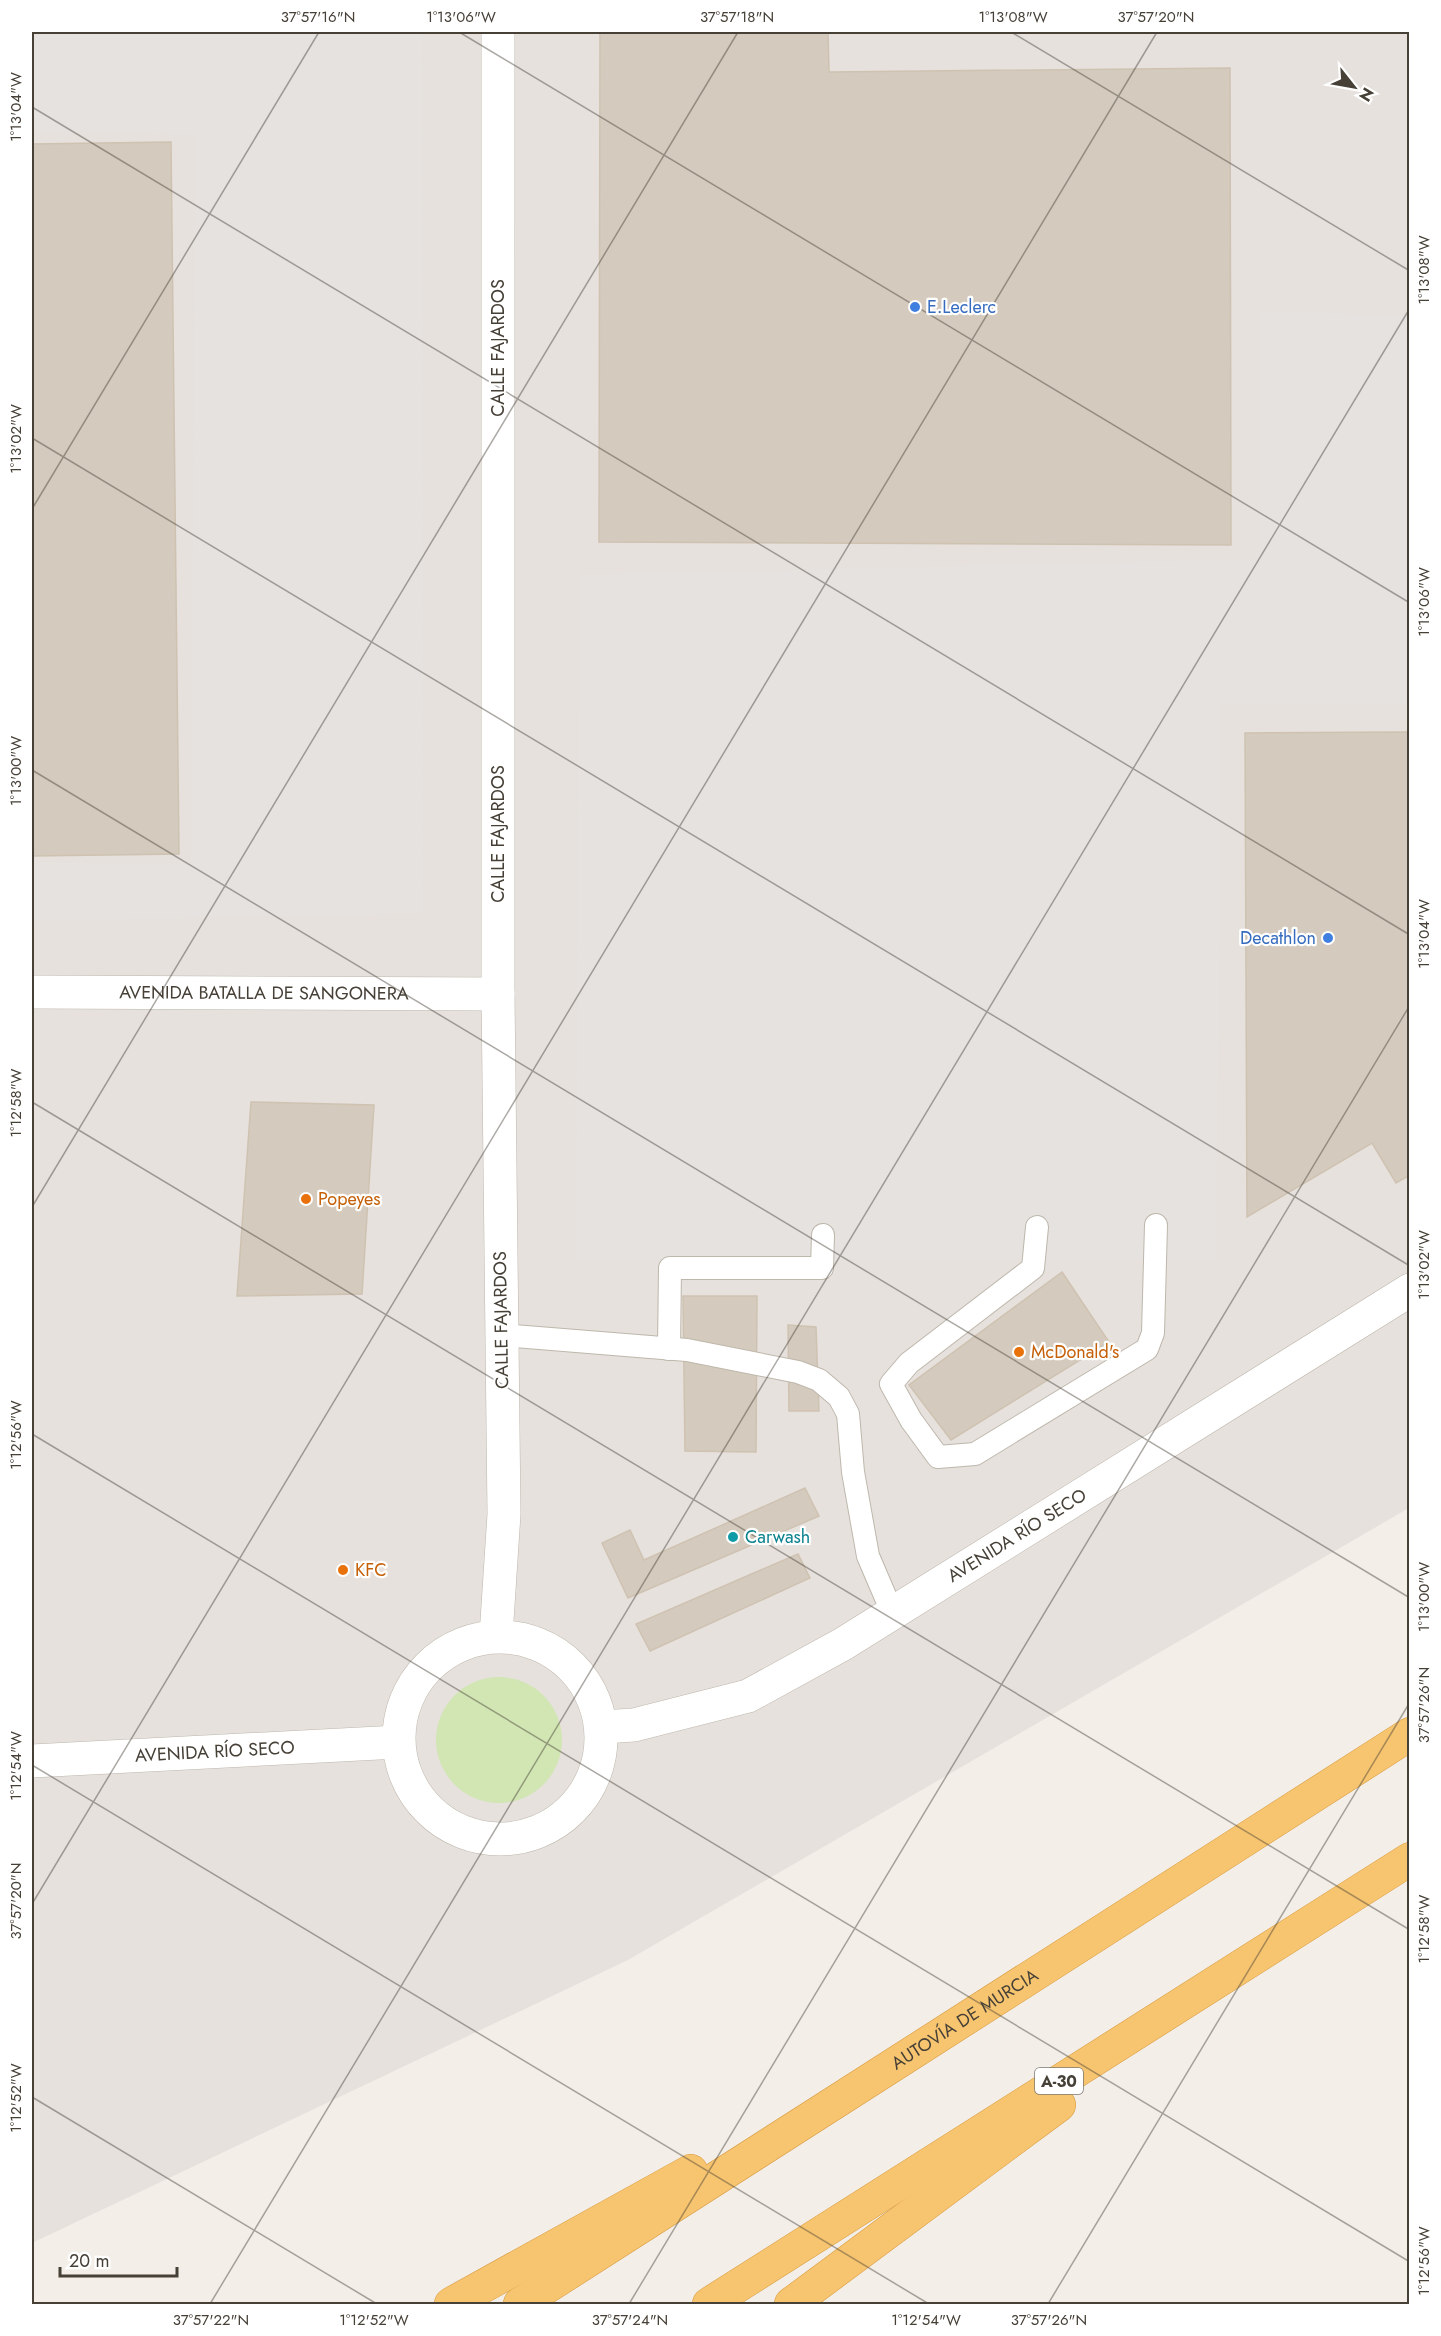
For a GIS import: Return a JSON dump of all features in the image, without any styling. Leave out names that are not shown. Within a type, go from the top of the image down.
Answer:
[{"type":"highway","name":"AUTOVÍA DE MURCIA","points":[[520,2304],[1410,1734]]},
{"type":"highway","name":"A-30","points":[[710,2304],[1410,1858]]},
{"type":"highway","points":[[791,2304],[1271,1947]]},
{"type":"highway","points":[[451,2304],[978,2011]]},
{"type":"street","name":"CALLE FAJARDOS","points":[[496,1636],[504,1514],[498,994],[498,32]]},
{"type":"street","name":"AVENIDA BATALLA DE SANGONERA","points":[[32,992],[498,994]]},
{"type":"street","name":"AVENIDA RÍO SECO","points":[[601,1727],[633,1725],[748,1696],[843,1644],[1410,1290]]},
{"type":"street","points":[[496,1636],[528,1640],[558,1653],[575,1668],[588,1686],[597,1706],[601,1727],[599,1760],[587,1790],[567,1815],[539,1832],[507,1840],[475,1837],[445,1824],[420,1802],[404,1774],[398,1742],[402,1710],[415,1681],[437,1658],[464,1642],[496,1636]]},
{"type":"street","name":"AVENIDA RÍO SECO","points":[[32,1761],[398,1742]]},
{"type":"lane","points":[[1037,1227],[1033,1268],[909,1363],[891,1384],[911,1420],[938,1457],[975,1454],[1146,1349],[1153,1333],[1156,1225]]},
{"type":"lane","points":[[669,1348],[670,1268],[822,1268],[823,1235]]},
{"type":"lane","points":[[502,1335],[669,1348],[798,1372],[819,1380],[840,1397],[848,1414],[853,1472],[868,1556],[892,1612]]},
{"type":"shaded area","points":[[32,32],[1409,32],[1409,1508],[628,1960],[32,2243]]},
{"type":"shaded area","points":[[32,32],[422,32],[423,913],[32,921],[32,863],[191,863],[195,135],[32,130]]},
{"type":"shaded area","points":[[1261,311],[1409,316],[1409,704],[1221,703],[1216,1259],[576,1260],[579,575],[1260,559]]},
{"type":"green space","points":[[499,1677],[523,1682],[543,1696],[557,1716],[562,1740],[557,1764],[543,1784],[523,1798],[499,1803],[475,1798],[455,1784],[441,1764],[436,1740],[441,1716],[455,1696],[475,1682]]},
{"type":"building","name":"E.Leclerc","points":[[600,32],[828,32],[829,72],[1230,68],[1231,545],[599,542]]},
{"type":"building","points":[[171,142],[179,854],[32,856],[32,144]]},
{"type":"building","name":"Decathlon","points":[[1410,732],[1410,1175],[1396,1183],[1372,1143],[1247,1217],[1245,733]]},
{"type":"building","name":"Popeyes","points":[[251,1102],[374,1105],[362,1294],[237,1296]]},
{"type":"building","points":[[1062,1272],[1109,1342],[951,1440],[909,1385]]},
{"type":"building","points":[[683,1296],[757,1296],[756,1452],[685,1451]]},
{"type":"building","points":[[788,1325],[816,1327],[819,1411],[789,1411]]},
{"type":"building","name":"Carwash","points":[[805,1488],[819,1516],[628,1598],[602,1543],[630,1530],[644,1560]]},
{"type":"building","points":[[798,1554],[810,1578],[650,1651],[636,1624]]},
{"type":"place","name":"E.Leclerc","points":[[915,307]]},
{"type":"place","name":"Decathlon","points":[[1328,938]]},
{"type":"place","name":"Popeyes","points":[[306,1199]]},
{"type":"place","name":"McDonald's","points":[[1019,1352]]},
{"type":"place","name":"Carwash","points":[[733,1537]]},
{"type":"place","name":"KFC","points":[[343,1570]]}]
